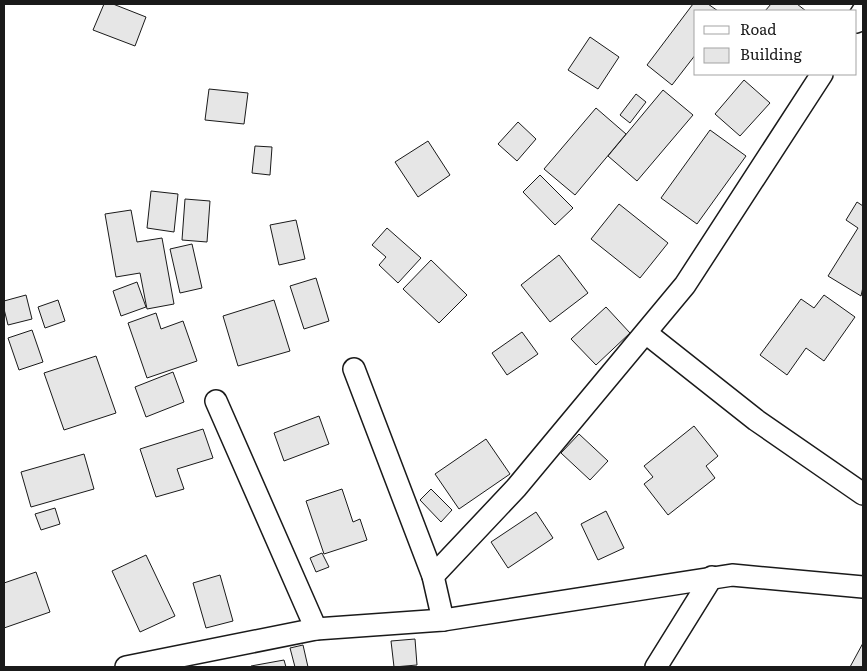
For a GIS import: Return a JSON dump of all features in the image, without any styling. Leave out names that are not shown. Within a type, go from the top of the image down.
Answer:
[{"type":"street","points":[[434,576],[516,488],[685,285],[821,75]]},
{"type":"street","points":[[646,333],[756,420],[863,494]]},
{"type":"street","points":[[354,370],[434,576],[443,620]]},
{"type":"street","points":[[216,401],[316,629]]},
{"type":"street","points":[[126,667],[316,629],[443,620],[712,577],[732,575],[863,587]]},
{"type":"street","points":[[656,667],[712,577]]},
{"type":"building","points":[[104,4],[113,4],[146,17],[135,46],[93,30]]},
{"type":"building","points":[[693,4],[708,4],[717,10],[694,10],[694,57],[672,85],[647,65]]},
{"type":"building","points":[[771,4],[797,4],[805,10],[766,10]]},
{"type":"building","points":[[590,37],[619,57],[598,89],[568,70]]},
{"type":"building","points":[[744,80],[770,103],[740,136],[715,114]]},
{"type":"building","points":[[209,89],[248,93],[244,124],[205,120]]},
{"type":"building","points":[[663,90],[693,115],[637,181],[608,156]]},
{"type":"building","points":[[636,94],[646,102],[630,123],[620,115]]},
{"type":"building","points":[[596,108],[626,134],[575,195],[544,169]]},
{"type":"building","points":[[518,122],[536,139],[517,161],[498,144]]},
{"type":"building","points":[[710,130],[746,156],[697,224],[661,198]]},
{"type":"building","points":[[428,141],[450,175],[418,197],[395,162]]},
{"type":"building","points":[[255,146],[272,147],[270,175],[252,173]]},
{"type":"building","points":[[540,175],[573,208],[555,225],[523,192]]},
{"type":"building","points":[[151,191],[178,194],[174,232],[147,228]]},
{"type":"building","points":[[185,199],[210,201],[207,242],[182,240]]},
{"type":"building","points":[[857,202],[863,206],[863,287],[861,296],[828,276],[858,228],[846,220]]},
{"type":"building","points":[[619,204],[668,243],[640,278],[591,239]]},
{"type":"building","points":[[131,210],[137,242],[162,238],[174,304],[147,309],[140,273],[116,277],[105,214]]},
{"type":"building","points":[[296,220],[305,259],[279,265],[270,225]]},
{"type":"building","points":[[387,228],[421,258],[398,283],[379,265],[386,257],[372,245]]},
{"type":"building","points":[[192,244],[202,288],[180,293],[170,249]]},
{"type":"building","points":[[559,255],[588,293],[550,322],[521,285]]},
{"type":"building","points":[[431,260],[467,295],[439,323],[403,289]]},
{"type":"building","points":[[316,278],[329,321],[304,329],[290,286]]},
{"type":"building","points":[[137,282],[146,307],[121,316],[113,291]]},
{"type":"building","points":[[26,295],[32,319],[8,325],[4,301]]},
{"type":"building","points":[[824,295],[855,317],[824,361],[806,348],[787,375],[760,355],[801,299],[814,308]]},
{"type":"building","points":[[58,300],[65,321],[45,328],[38,307]]},
{"type":"building","points":[[274,300],[290,351],[238,366],[223,316]]},
{"type":"building","points":[[606,307],[630,333],[596,365],[571,339]]},
{"type":"building","points":[[156,313],[161,329],[183,321],[197,361],[147,378],[128,323]]},
{"type":"building","points":[[32,330],[43,362],[19,370],[8,338]]},
{"type":"building","points":[[522,332],[538,354],[507,375],[492,353]]},
{"type":"building","points":[[96,356],[116,413],[64,430],[44,373]]},
{"type":"building","points":[[173,372],[184,402],[146,417],[135,387]]},
{"type":"building","points":[[319,416],[329,444],[284,461],[274,433]]},
{"type":"building","points":[[694,426],[718,456],[706,466],[715,478],[668,515],[644,484],[653,477],[644,466]]},
{"type":"building","points":[[203,429],[213,458],[177,469],[184,489],[156,497],[140,449]]},
{"type":"building","points":[[579,434],[608,461],[590,480],[561,453]]},
{"type":"building","points":[[486,439],[510,474],[459,509],[435,474]]},
{"type":"building","points":[[84,454],[94,489],[31,507],[21,472]]},
{"type":"building","points":[[342,489],[353,522],[360,519],[367,540],[324,554],[306,501]]},
{"type":"building","points":[[431,489],[452,510],[441,522],[420,500]]},
{"type":"building","points":[[55,508],[60,524],[41,530],[35,514]]},
{"type":"building","points":[[606,511],[624,548],[598,560],[581,524]]},
{"type":"building","points":[[536,512],[553,538],[508,568],[491,542]]},
{"type":"building","points":[[322,553],[329,567],[316,572],[310,558]]},
{"type":"building","points":[[146,555],[175,616],[140,632],[112,571]]},
{"type":"building","points":[[36,572],[50,612],[4,628],[4,583]]},
{"type":"building","points":[[220,575],[233,621],[206,628],[193,583]]},
{"type":"building","points":[[415,639],[417,665],[394,667],[391,641]]},
{"type":"building","points":[[863,643],[863,667],[850,667]]},
{"type":"building","points":[[303,645],[308,667],[295,667],[290,648]]},
{"type":"building","points":[[284,660],[286,667],[251,667],[251,666]]}]
